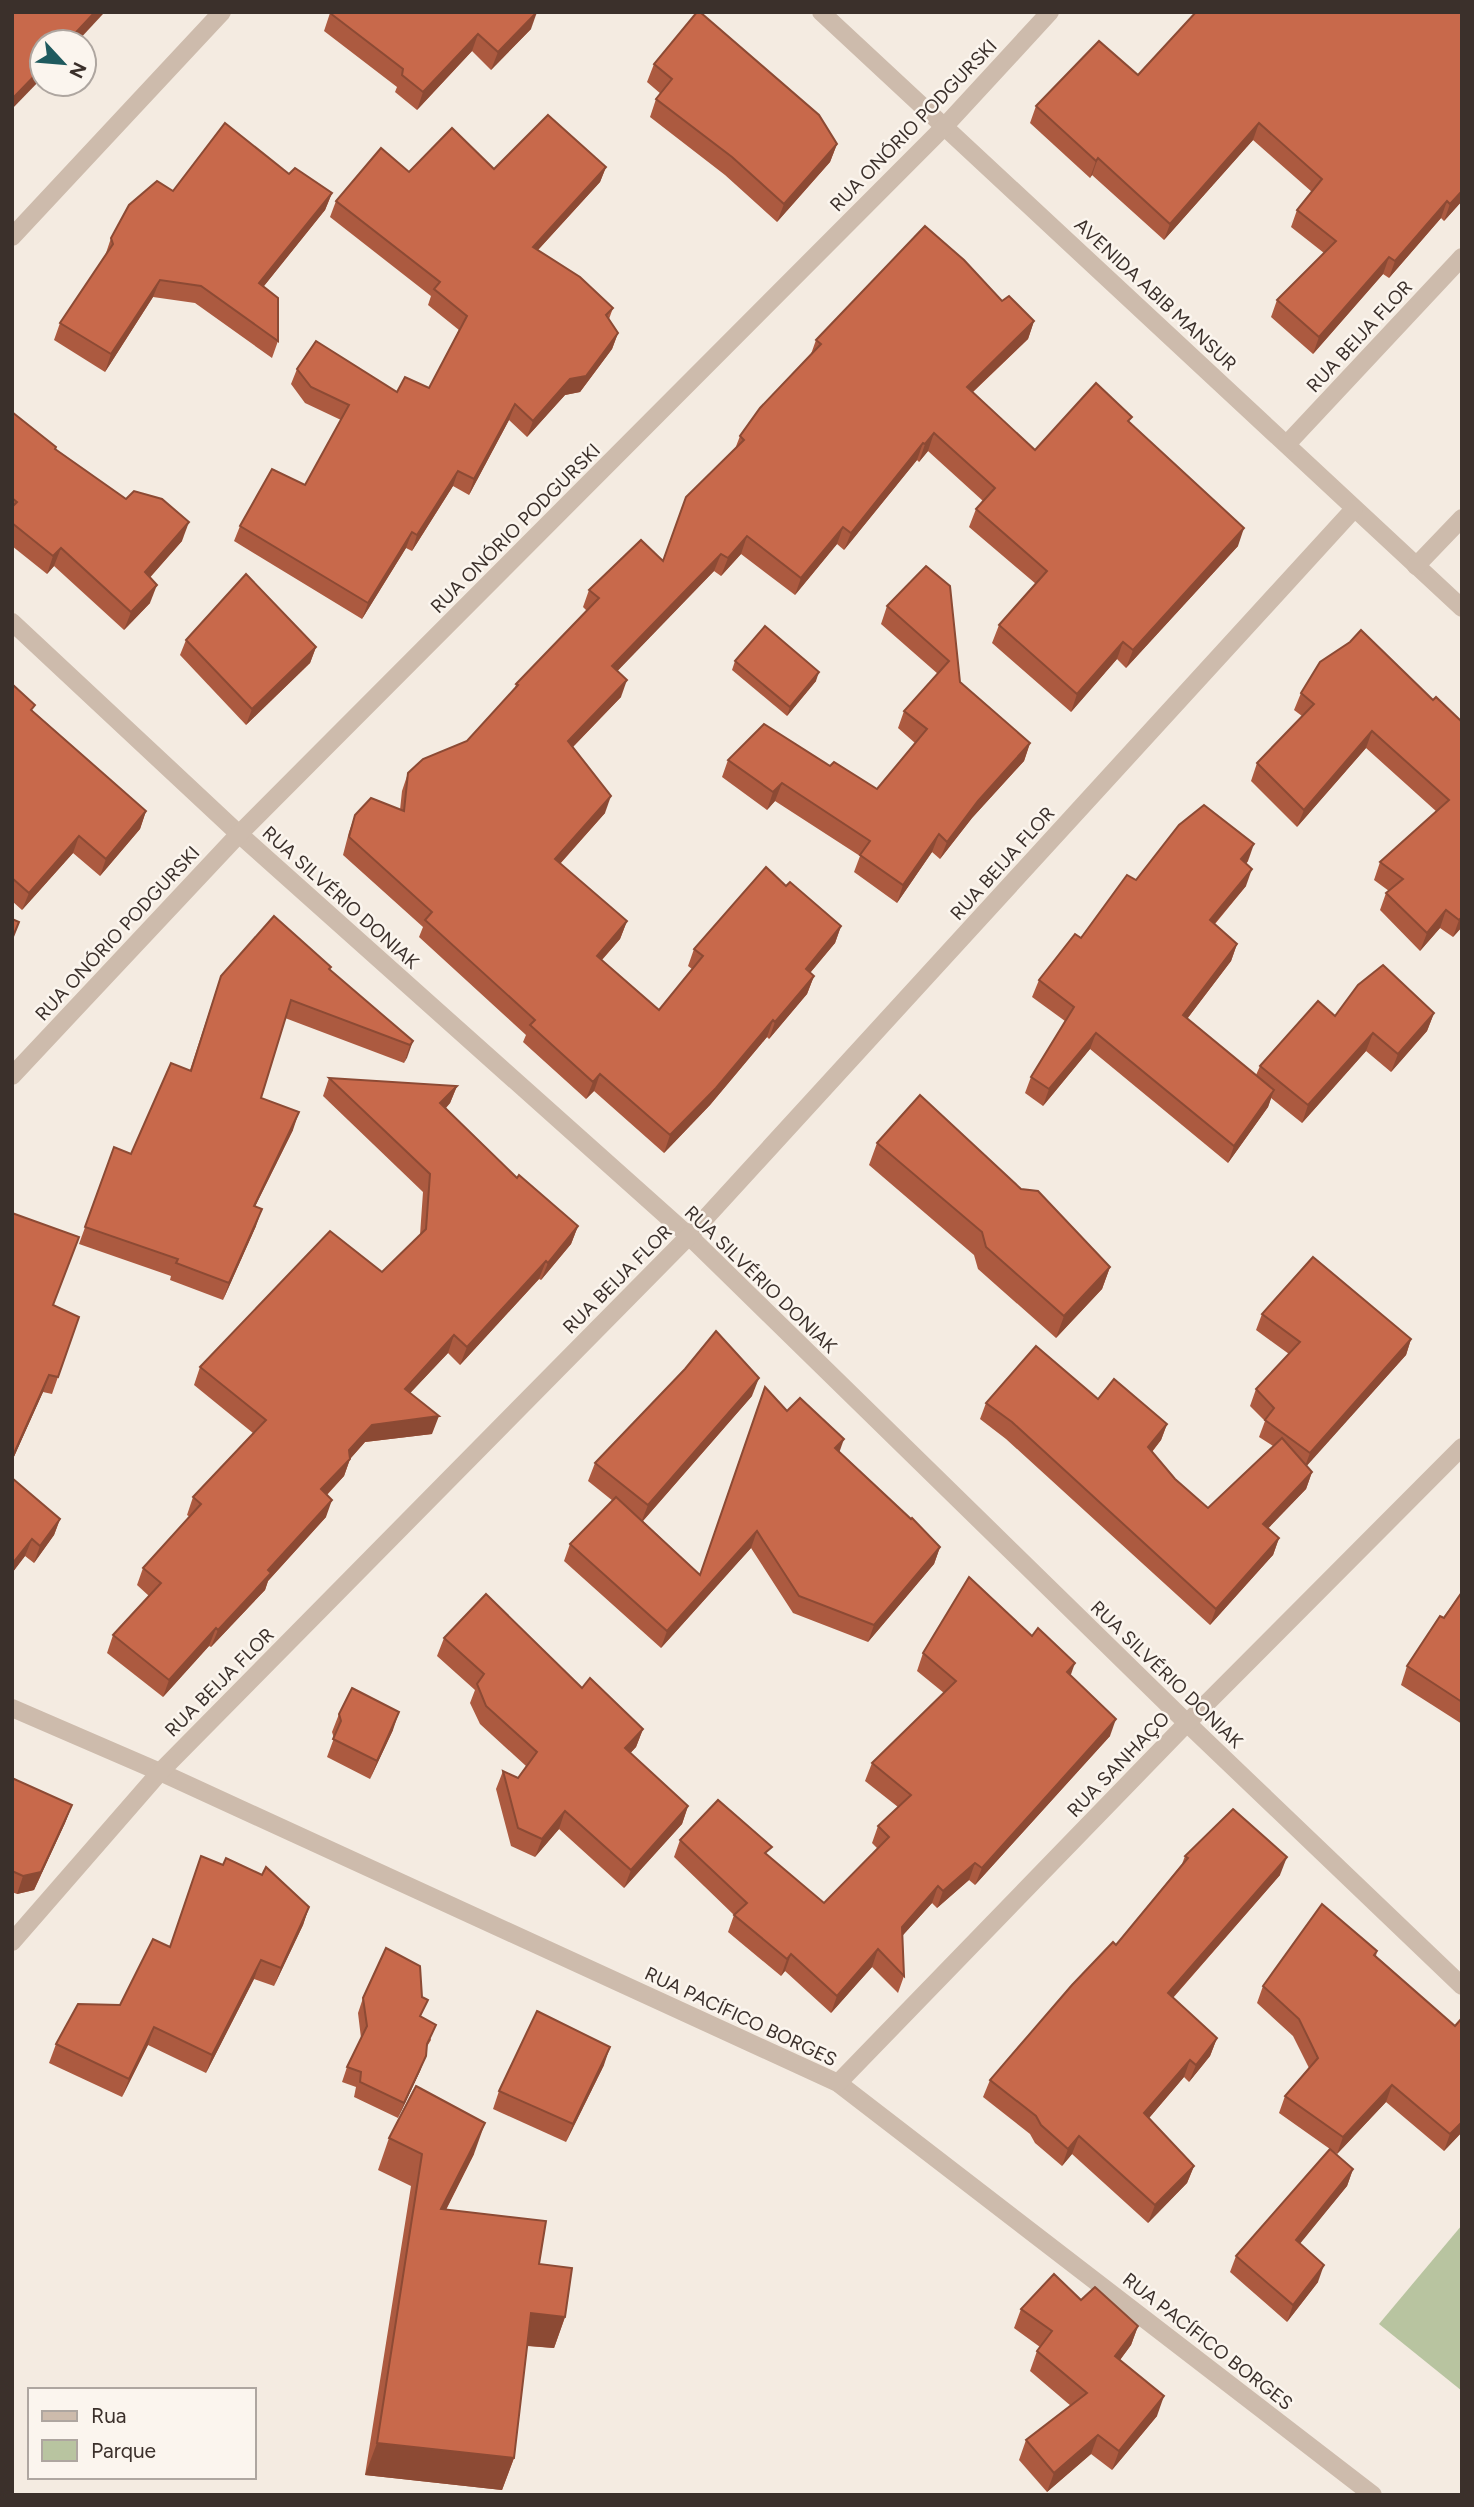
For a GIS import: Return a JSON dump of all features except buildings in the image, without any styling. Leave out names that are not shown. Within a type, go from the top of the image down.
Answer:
[{"type":"street","points":[[12,237],[222,12]]},
{"type":"street","name":"AVENIDA ABIB MANSUR","points":[[821,12],[1462,608]]},
{"type":"street","name":"RUA ONÓRIO PODGURSKI","points":[[12,1076],[239,834],[944,127],[1050,12]]},
{"type":"street","name":"RUA BEIJA FLOR","points":[[1287,444],[1462,257]]},
{"type":"street","name":"RUA BEIJA FLOR","points":[[12,1942],[160,1772],[689,1236],[1354,509]]},
{"type":"street","points":[[1416,566],[1462,518]]},
{"type":"street","name":"RUA SILVÉRIO DONIAK","points":[[12,622],[239,834],[689,1236],[1187,1723],[1462,1986]]},
{"type":"street","name":"RUA SANHAÇO","points":[[838,2084],[1187,1723],[1462,1447]]},
{"type":"street","name":"RUA PACÍFICO BORGES","points":[[12,1707],[160,1772],[838,2084],[1373,2495]]},
{"type":"green space","points":[[1462,2225],[1462,2391],[1379,2324]]}]
